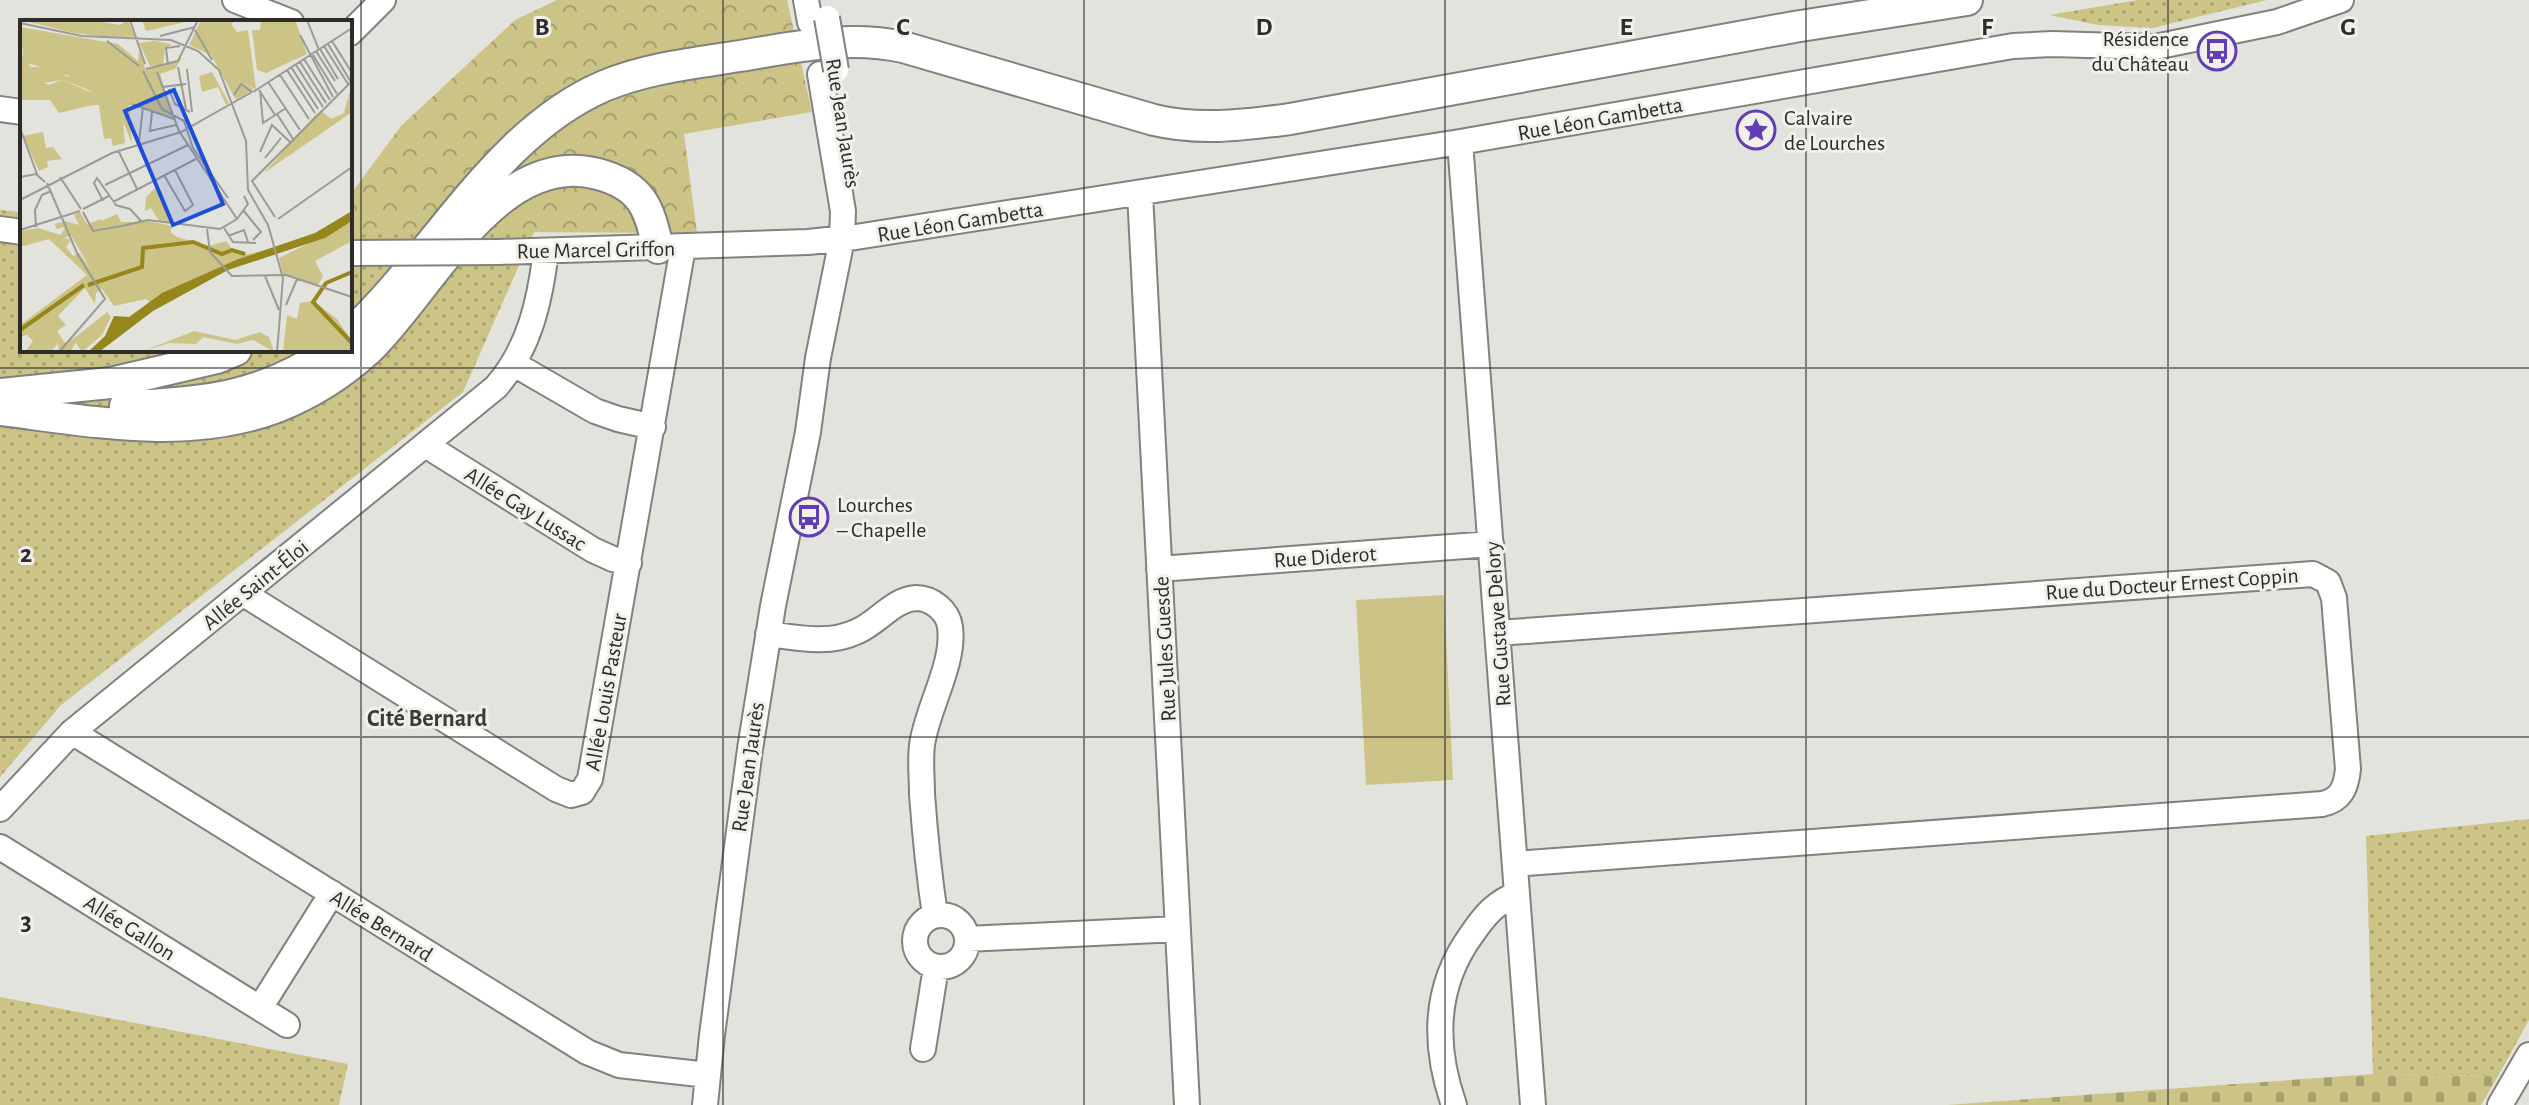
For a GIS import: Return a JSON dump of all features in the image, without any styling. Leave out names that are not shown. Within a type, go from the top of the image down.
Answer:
[{"type":"main road","points":[[352,332],[385,299],[509,154],[547,120],[605,85],[666,68],[793,47],[871,42],[903,47],[1174,125],[1218,128],[1290,119],[1794,27],[1967,0]]},
{"type":"main road","points":[[0,410],[125,425],[183,425],[220,422],[277,407],[310,391],[369,349],[492,207],[525,182],[551,172],[590,172],[616,180],[636,192],[671,247]]},
{"type":"main road","points":[[0,394],[110,383],[231,352]]},
{"type":"main road","points":[[0,410],[157,405],[223,399],[268,386],[311,365],[328,352]]},
{"type":"street","points":[[235,0],[286,20]]},
{"type":"street","points":[[352,31],[383,0]]},
{"type":"street","name":"Rue Léon Gambetta","points":[[849,238],[1460,142],[2013,46],[2169,45],[2277,22],[2341,0]]},
{"type":"street","name":"Rue Jean Jaurès","points":[[705,1105],[740,816],[768,634],[808,432],[838,330],[849,238],[817,10]]},
{"type":"street","points":[[0,109],[20,112]]},
{"type":"street","name":"Rue Gustave Delory","points":[[1460,142],[1533,1105]]},
{"type":"street","name":"Rue Jules Guesde","points":[[1140,193],[1187,1105]]},
{"type":"street","points":[[0,229],[20,232]]},
{"type":"street","name":"Rue Marcel Griffon","points":[[352,253],[546,251],[849,238]]},
{"type":"street","name":"Allée Louis Pasteur","points":[[244,594],[543,781],[571,795],[582,792],[590,779],[653,427],[671,247]]},
{"type":"street","name":"Allée Saint-Éloi","points":[[0,809],[72,732],[488,395],[514,364],[528,336],[539,302],[546,251]]},
{"type":"street","points":[[514,364],[595,411],[653,427]]},
{"type":"street","name":"Allée Gay Lussac","points":[[427,446],[593,550],[629,563]]},
{"type":"street","name":"Rue Diderot","points":[[1159,569],[1491,544]]},
{"type":"street","name":"Rue du Docteur Ernest Coppin","points":[[1498,633],[2313,574],[2328,582],[2334,598],[2348,769],[2341,794],[2335,800],[2322,804],[1515,864]]},
{"type":"street","points":[[768,634],[809,640],[835,638],[857,632],[898,605],[915,598],[932,602],[946,615],[950,624],[950,646],[924,734],[921,763],[924,835],[935,915]]},
{"type":"street","name":"Allée Bernard","points":[[72,732],[599,1058],[619,1065],[708,1075]]},
{"type":"street","name":"Allée Gallon","points":[[0,847],[287,1025]]},
{"type":"street","points":[[260,1008],[332,893]]},
{"type":"street","points":[[1454,1105],[1441,1060],[1439,1026],[1442,996],[1455,959],[1484,917],[1500,901],[1517,894]]},
{"type":"street","points":[[935,915],[945,915],[959,921],[967,939],[964,954],[947,967],[936,967],[920,958],[915,945],[919,926],[935,915]]},
{"type":"street","points":[[967,939],[1178,929]]},
{"type":"street","points":[[923,1049],[936,967]]},
{"type":"street","points":[[2500,1105],[2529,1055]]},
{"type":"green space","points":[[557,0],[787,0],[812,112],[684,134],[697,233],[353,231],[352,192],[401,126],[515,20]]},
{"type":"green space","points":[[2138,0],[2267,0],[2152,28],[2098,25],[2049,15]]},
{"type":"green space","points":[[0,210],[20,212],[20,352],[352,352],[352,231],[534,232],[463,392],[61,705],[0,777]]},
{"type":"green space","points":[[1444,595],[1453,780],[1366,785],[1356,600]]},
{"type":"green space","points":[[2529,819],[2529,1020],[2498,1076],[2373,1074],[2366,836]]},
{"type":"green space","points":[[0,997],[348,1064],[339,1105],[0,1105]]},
{"type":"green space","points":[[2373,1074],[2498,1076],[2481,1105],[1947,1105]]},
{"type":"place","name":"Résidence du Château","points":[[2217,51]]},
{"type":"place","name":"Calvaire de Lourches","points":[[1756,130]]},
{"type":"place","name":"Lourches – Chapelle","points":[[809,517]]},
{"type":"district","name":"Cité Bernard","points":[[427,718]]}]
